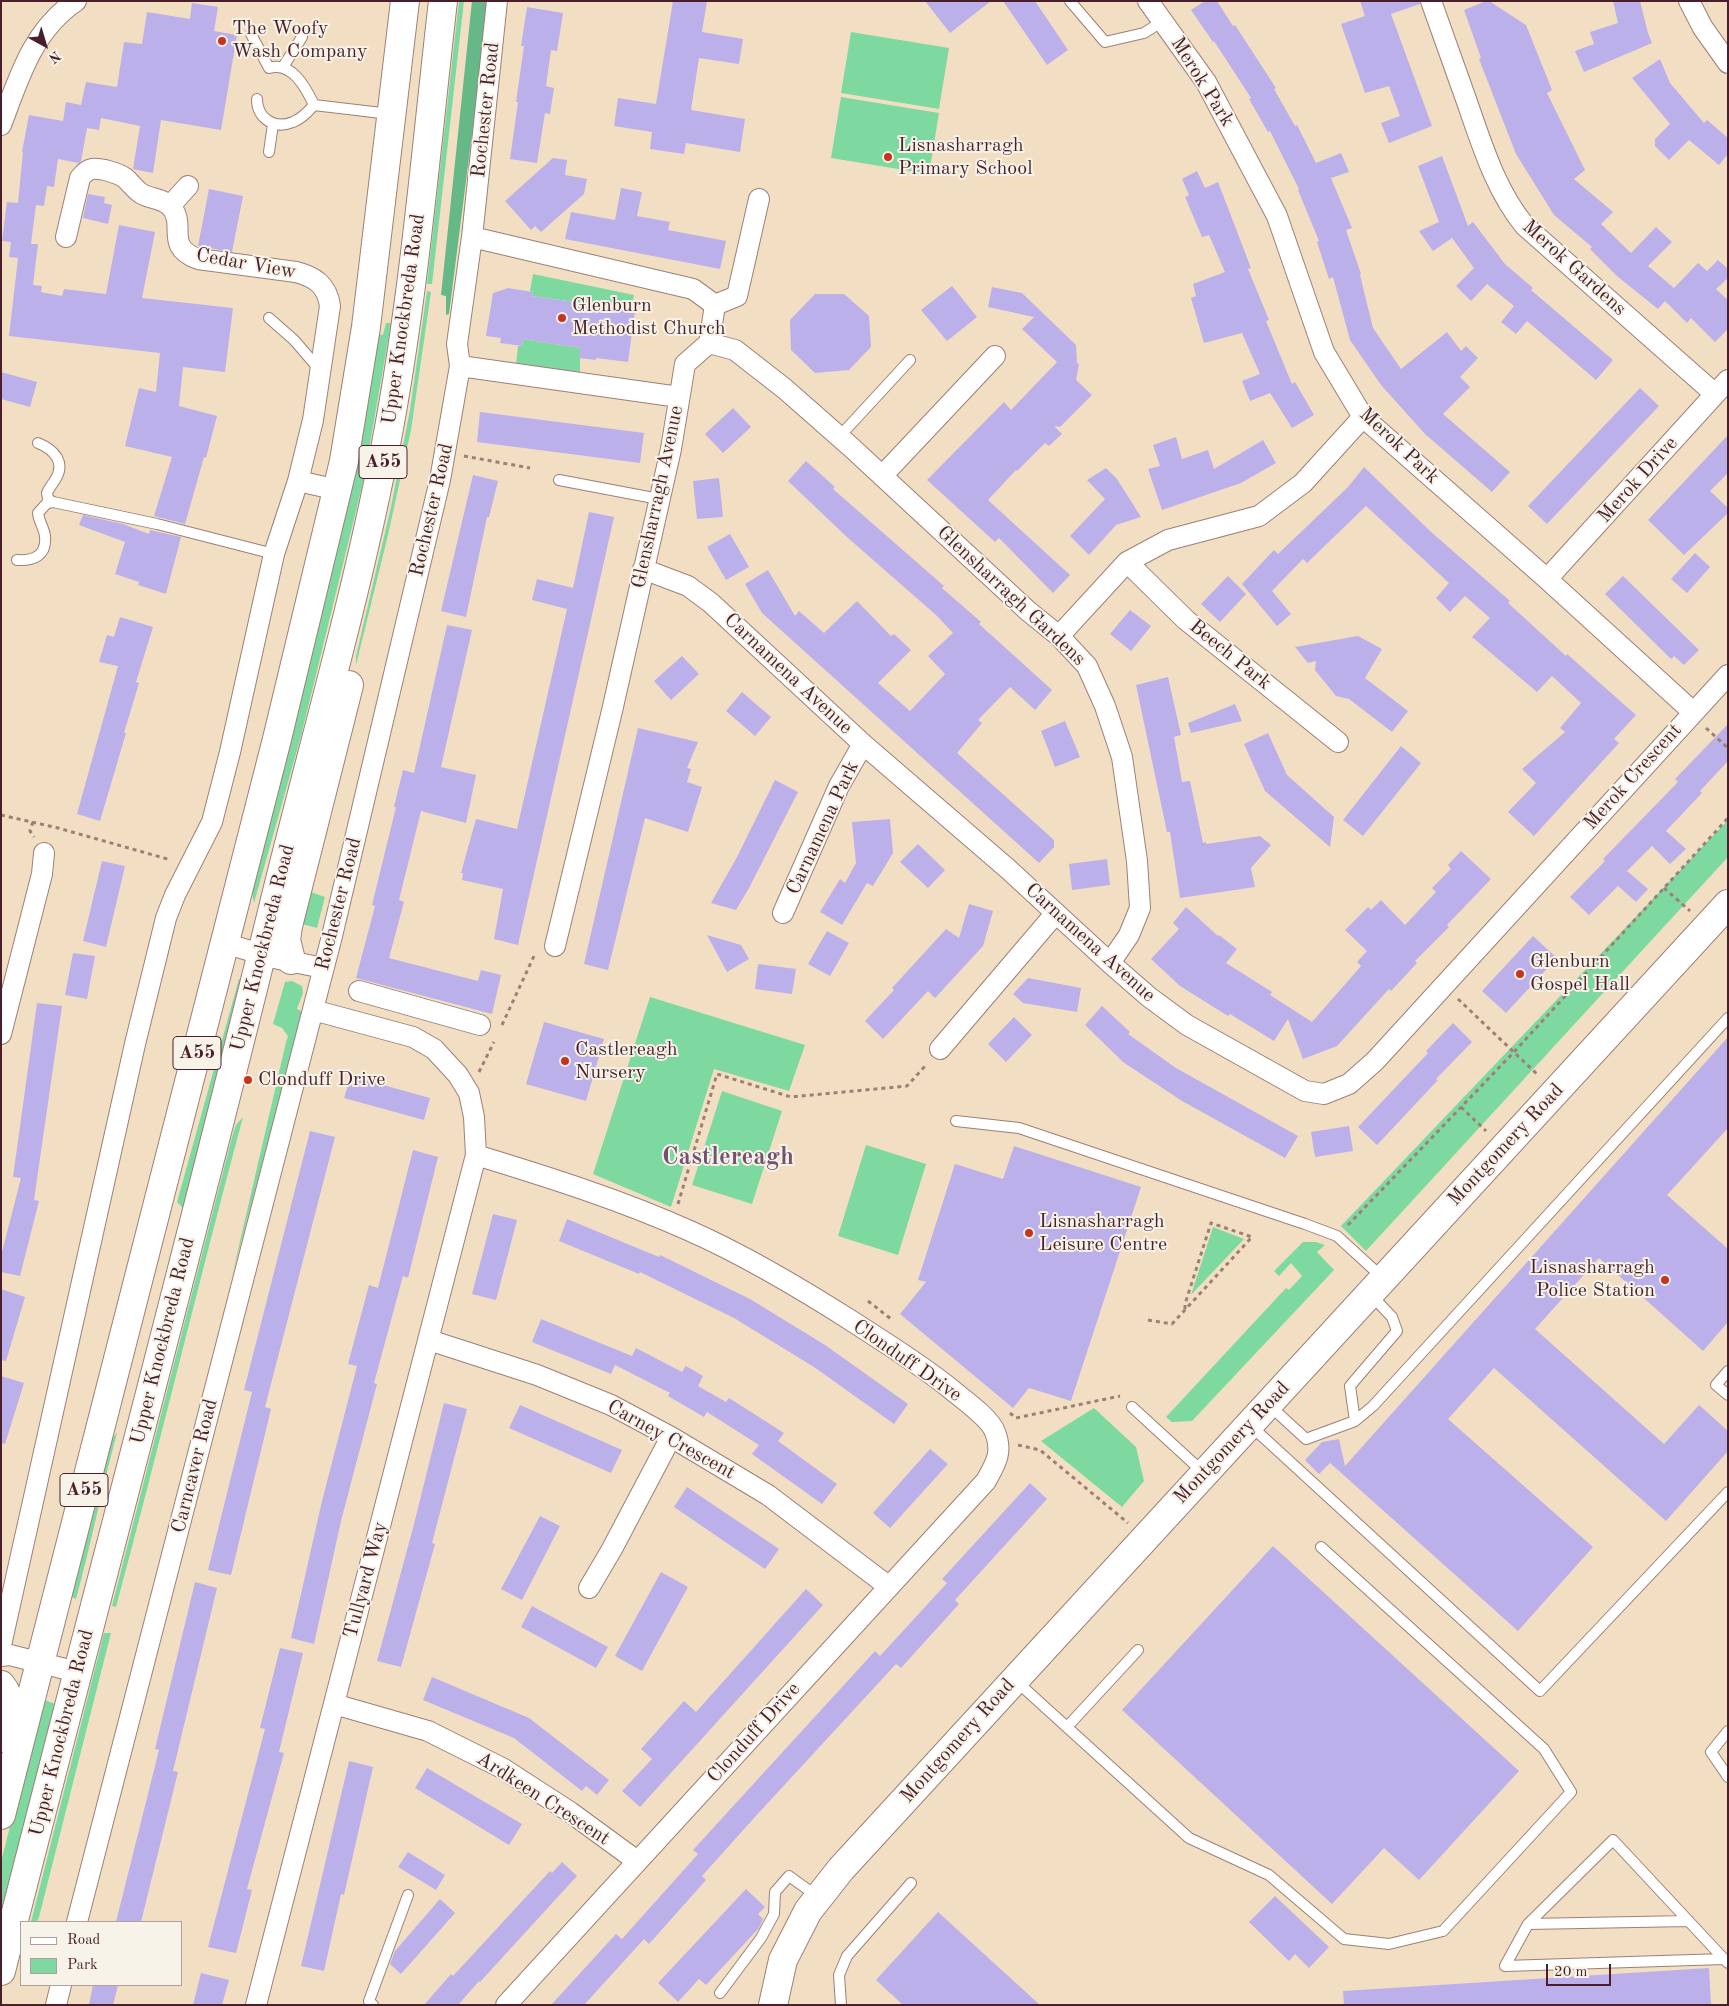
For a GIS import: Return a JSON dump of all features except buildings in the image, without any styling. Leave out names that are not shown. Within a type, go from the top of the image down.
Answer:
[{"type":"main road","name":"Upper Knockbreda Road","points":[[1,1815],[299,654],[338,490],[354,410],[366,327],[405,1]]},
{"type":"main road","name":"Upper Knockbreda Road","points":[[1,1971],[262,954],[343,630],[382,464],[398,377],[410,290],[443,1]]},
{"type":"main road","points":[[291,960],[286,940],[288,926],[352,672],[343,630]]},
{"type":"main road","name":"Montgomery Road","points":[[773,2005],[783,1960],[808,1911],[841,1869],[1728,904]]},
{"type":"main road","points":[[1,1684],[9,1696],[10,1705],[1,1738]]},
{"type":"street","points":[[1,125],[20,72],[31,51],[42,33],[54,19],[76,1]]},
{"type":"street","name":"Rochester Road","points":[[313,1010],[446,453],[460,366],[457,344],[472,237],[497,1]]},
{"type":"street","name":"Merok Park","points":[[1148,1],[1206,82],[1277,216],[1324,352],[1363,417],[1547,579],[1693,712]]},
{"type":"street","name":"Merok Gardens","points":[[1431,1],[1477,132],[1499,187],[1512,211],[1525,226],[1721,387]]},
{"type":"street","points":[[1688,1],[1702,28],[1728,63]]},
{"type":"street","points":[[66,237],[80,178],[84,172],[92,169],[114,173],[124,177],[144,195],[161,200],[170,206],[188,186]]},
{"type":"street","points":[[715,305],[737,296],[759,199]]},
{"type":"street","name":"Cedar View","points":[[170,206],[177,222],[178,242],[182,250],[189,256],[198,259],[296,272],[310,276],[324,287],[330,306],[320,371]]},
{"type":"street","points":[[472,237],[693,289],[715,305]]},
{"type":"street","points":[[709,343],[715,305]]},
{"type":"street","name":"Glensharragh Avenue","points":[[555,946],[612,711],[670,449],[685,364],[709,343]]},
{"type":"street","name":"Glensharragh Gardens","points":[[709,343],[735,350],[785,389],[1028,611],[1059,636],[1088,666],[1105,706],[1122,757],[1137,861],[1140,908],[1130,936],[1110,963]]},
{"type":"street","points":[[882,476],[995,356]]},
{"type":"street","points":[[460,366],[679,397]]},
{"type":"street","points":[[1,1644],[137,1035],[166,918],[212,822],[230,752],[274,554],[298,481],[313,420],[320,371]]},
{"type":"street","name":"Merok Drive","points":[[1547,579],[1721,387]]},
{"type":"street","points":[[1059,636],[1127,562],[1168,540],[1259,516],[1303,483],[1363,417]]},
{"type":"street","points":[[298,481],[338,490]]},
{"type":"street","name":"Beech Park","points":[[1127,562],[1186,620],[1338,742]]},
{"type":"street","name":"Carnamena Avenue","points":[[643,569],[688,586],[711,604],[863,744],[1008,869],[1149,997],[1187,1025],[1305,1090],[1324,1094],[1349,1084],[1375,1060],[1540,880]]},
{"type":"street","name":"Merok Crescent","points":[[1540,880],[1728,674]]},
{"type":"street","name":"Carnamena Park","points":[[783,913],[839,786],[863,744]]},
{"type":"street","points":[[1,1034],[42,874],[44,853]]},
{"type":"street","points":[[940,1049],[1056,914]]},
{"type":"street","points":[[224,942],[262,954],[324,968]]},
{"type":"street","points":[[358,991],[489,1030]]},
{"type":"street","points":[[390,1031],[399,1002]]},
{"type":"street","points":[[313,1010],[413,1037],[434,1049],[458,1075],[468,1093],[474,1117],[476,1155]]},
{"type":"street","name":"Carncaver Road","points":[[77,1921],[313,1010]]},
{"type":"street","name":"Clonduff Drive","points":[[476,1155],[635,1208],[672,1223],[749,1260],[817,1298],[929,1371],[982,1416],[994,1429],[998,1441],[998,1460],[986,1481],[506,2005]]},
{"type":"street","name":"Tullyard Way","points":[[256,2005],[476,1155]]},
{"type":"street","name":"Carney Crescent","points":[[429,1340],[537,1375],[612,1405],[671,1437],[768,1495],[888,1586]]},
{"type":"street","points":[[589,1588],[612,1549],[671,1437]]},
{"type":"street","points":[[1,1656],[10,1655],[77,1672]]},
{"type":"street","name":"Ardkeen Crescent","points":[[334,1704],[428,1731],[502,1768],[570,1812],[637,1861]]},
{"type":"street","points":[[56,2005],[61,1986]]},
{"type":"lane","points":[[1070,1],[1105,42],[1144,33],[1163,21]]},
{"type":"lane","points":[[251,34],[269,68],[283,67],[292,72],[314,105]]},
{"type":"lane","points":[[283,67],[302,37]]},
{"type":"lane","points":[[257,99],[257,107],[260,114],[273,124],[284,124],[301,118],[314,105]]},
{"type":"lane","points":[[314,105],[391,114]]},
{"type":"lane","points":[[269,152],[273,124]]},
{"type":"lane","points":[[269,318],[294,340],[320,371]]},
{"type":"lane","points":[[839,437],[910,360]]},
{"type":"lane","points":[[38,444],[48,447],[60,462],[60,470],[47,493],[48,499],[53,502]]},
{"type":"lane","points":[[559,480],[659,499]]},
{"type":"lane","points":[[17,560],[29,561],[38,557],[44,548],[45,538],[38,514],[46,503],[53,502],[157,524],[274,554]]},
{"type":"lane","points":[[1269,1404],[1306,1439],[1355,1421],[1373,1406],[1728,1018]]},
{"type":"lane","points":[[956,1121],[1019,1128],[1337,1236],[1377,1287],[1397,1331],[1350,1386],[1355,1421]]},
{"type":"lane","points":[[1728,1371],[1716,1385],[1728,1396]]},
{"type":"lane","points":[[1132,1407],[1204,1474]]},
{"type":"lane","points":[[1250,1425],[1540,1691],[1728,1492]]},
{"type":"lane","points":[[1014,1679],[1189,1838],[1269,1876],[1344,1939],[1389,1944],[1442,1931],[1571,1792],[1544,1749],[1321,1547]]},
{"type":"lane","points":[[1067,1727],[1138,1650]]},
{"type":"lane","points":[[1728,1731],[1711,1752],[1728,1777]]},
{"type":"lane","points":[[1613,1840],[1726,1961],[1505,1966],[1528,1924],[1613,1840]]},
{"type":"lane","points":[[720,1993],[761,1938],[774,1914],[775,1892],[789,1876],[819,1897]]},
{"type":"lane","points":[[841,2005],[839,1975],[847,1956],[911,1883]]},
{"type":"lane","points":[[373,2005],[369,2001],[408,1895]]},
{"type":"lane","points":[[1528,1924],[1689,1921]]},
{"type":"path","points":[[446,453],[530,468]]},
{"type":"path","points":[[1693,712],[1708,730],[1728,748]]},
{"type":"path","points":[[1,815],[58,828],[172,860],[188,871]]},
{"type":"path","points":[[1337,1236],[1514,1052],[1728,818]]},
{"type":"path","points":[[1664,888],[1707,927]]},
{"type":"path","points":[[501,1025],[534,956],[555,946]]},
{"type":"path","points":[[1444,986],[1556,1091]]},
{"type":"path","points":[[468,1093],[489,1030]]},
{"type":"path","points":[[672,1223],[717,1074],[791,1097],[907,1086],[940,1049]]},
{"type":"path","points":[[1461,1107],[1504,1147]]},
{"type":"path","points":[[1148,1320],[1172,1324],[1252,1237],[1211,1223],[1185,1309]]},
{"type":"path","points":[[868,1301],[892,1320]]},
{"type":"path","points":[[1008,1412],[1016,1418],[1123,1396]]},
{"type":"path","points":[[998,1441],[1040,1450],[1145,1538]]},
{"type":"green space","points":[[459,1],[464,1],[432,284],[427,284]]},
{"type":"green space","points":[[472,1],[489,1],[449,314],[446,315],[446,296],[441,295]]},
{"type":"green space","points":[[851,32],[949,48],[939,109],[841,93]]},
{"type":"green space","points":[[841,97],[939,113],[929,174],[831,158]]},
{"type":"green space","points":[[533,274],[634,295],[631,310],[532,296],[533,292],[530,291]]},
{"type":"green space","points":[[427,291],[431,292],[411,430],[388,535],[356,665],[356,656],[391,507],[410,410]]},
{"type":"green space","points":[[386,323],[391,323],[364,478],[301,736],[254,903],[252,893],[337,551],[359,450],[378,334],[383,335]]},
{"type":"green space","points":[[523,339],[580,348],[580,373],[516,365],[518,346],[522,346]]},
{"type":"green space","points":[[1728,820],[1728,857],[1366,1251],[1341,1226]]},
{"type":"green space","points":[[311,892],[325,897],[317,928],[302,924]]},
{"type":"green space","points":[[239,979],[243,980],[184,1209],[177,1202]]},
{"type":"green space","points":[[292,981],[302,986],[303,993],[297,1009],[303,1012],[232,1276],[288,1036],[282,1028],[273,1024],[285,982]]},
{"type":"green space","points":[[650,997],[805,1045],[789,1091],[714,1069],[671,1207],[593,1174]]},
{"type":"green space","points":[[722,1091],[782,1111],[752,1204],[692,1185]]},
{"type":"green space","points":[[243,1117],[116,1607],[112,1606],[232,1137],[236,1125]]},
{"type":"green space","points":[[866,1145],[926,1164],[898,1255],[838,1236]]},
{"type":"green space","points":[[1213,1227],[1244,1239],[1191,1295]]},
{"type":"green space","points":[[1303,1242],[1316,1242],[1325,1245],[1317,1252],[1334,1270],[1192,1421],[1172,1422],[1166,1417],[1286,1288],[1289,1290],[1302,1276],[1291,1263],[1279,1276],[1274,1271]]},
{"type":"green space","points":[[1094,1408],[1136,1447],[1144,1481],[1122,1507],[1041,1441]]},
{"type":"green space","points":[[117,1433],[76,1599],[69,1596],[109,1441]]},
{"type":"green space","points":[[104,1633],[111,1633],[39,1917],[37,1921],[31,1921]]},
{"type":"green space","points":[[42,1699],[55,1704],[1,1918],[1,1862]]},
{"type":"place","name":"The Woofy Wash Company","points":[[222,41]]},
{"type":"place","name":"Lisnasharragh Primary School","points":[[888,157]]},
{"type":"place","name":"Glenburn Methodist Church","points":[[562,318]]},
{"type":"place","name":"Glenburn Gospel Hall","points":[[1520,974]]},
{"type":"place","name":"Castlereagh Nursery","points":[[565,1061]]},
{"type":"place","name":"Clonduff Drive","points":[[248,1080]]},
{"type":"place","name":"Lisnasharragh Leisure Centre","points":[[1029,1233]]},
{"type":"place","name":"Lisnasharragh Police Station","points":[[1665,1280]]},
{"type":"district","name":"Castlereagh","points":[[728,1157]]}]
